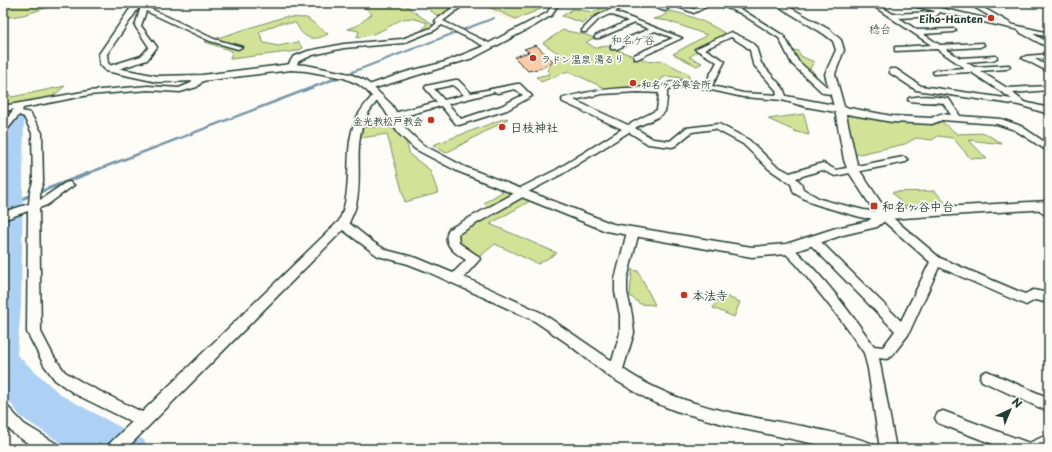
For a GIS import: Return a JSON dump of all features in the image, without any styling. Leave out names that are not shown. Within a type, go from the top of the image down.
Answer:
[{"type":"street","points":[[463,3],[438,22],[489,46]]},
{"type":"street","points":[[373,92],[409,74],[460,60],[547,16],[559,3]]},
{"type":"street","points":[[646,3],[665,9]]},
{"type":"street","points":[[683,3],[678,5],[694,11],[711,3]]},
{"type":"street","points":[[718,3],[742,12],[777,33],[782,37],[798,66],[826,92],[835,93]]},
{"type":"street","points":[[777,3],[838,40],[840,50],[830,74],[840,110],[849,156],[854,171],[883,215],[936,261],[1026,300],[1033,295],[1049,298]]},
{"type":"street","points":[[872,3],[973,69],[1020,103]]},
{"type":"street","points":[[909,3],[1049,35]]},
{"type":"street","points":[[970,3],[1007,23],[1006,25]]},
{"type":"street","points":[[143,5],[212,40],[238,47]]},
{"type":"street","points":[[143,5],[104,54],[104,64],[109,69],[141,77],[157,79],[202,78],[291,67],[306,68],[347,76],[361,82],[373,92],[388,107],[402,131],[419,147],[461,169],[612,228],[752,252],[774,252],[872,224],[883,215]]},
{"type":"street","points":[[109,69],[144,58],[153,47],[138,26],[143,5]]},
{"type":"street","points":[[584,31],[597,18],[618,8]]},
{"type":"street","points":[[892,16],[936,14],[939,10]]},
{"type":"street","points":[[610,12],[679,38],[637,57]]},
{"type":"street","points":[[597,38],[634,20]]},
{"type":"street","points":[[291,67],[296,58],[311,53],[344,46],[403,41],[433,29],[441,23]]},
{"type":"street","points":[[614,47],[655,29]]},
{"type":"street","points":[[1021,29],[1023,32],[1049,46]]},
{"type":"street","points":[[915,32],[953,30]]},
{"type":"street","points":[[707,88],[721,61],[699,49],[731,34],[747,42],[753,49],[757,64],[780,90],[782,98]]},
{"type":"street","points":[[898,49],[980,47],[946,52]]},
{"type":"street","points":[[1049,56],[1026,58],[1049,70]]},
{"type":"street","points":[[959,60],[993,58]]},
{"type":"street","points":[[937,72],[1006,67]]},
{"type":"street","points":[[893,71],[919,88],[1020,103],[1049,111]]},
{"type":"street","points":[[3,109],[18,109],[90,93],[148,88],[180,90],[194,85],[202,78]]},
{"type":"street","points":[[393,116],[442,103],[469,96],[517,86],[528,96],[512,104],[458,122],[442,103],[429,88],[455,82],[469,96]]},
{"type":"street","points":[[455,279],[474,259],[453,245],[451,238],[453,232],[630,129],[642,120],[658,114],[661,111],[663,91],[666,87],[674,84],[694,84],[742,95],[782,98],[892,119],[932,120],[941,116],[993,121],[1012,125],[1049,149]]},
{"type":"street","points":[[1005,91],[1049,88]]},
{"type":"street","points":[[498,91],[512,104]]},
{"type":"street","points":[[663,91],[609,91],[581,95],[566,100],[630,129],[651,142],[672,144],[689,130],[716,126],[746,142],[772,167],[796,183],[798,191],[816,201],[864,214],[883,215],[897,213],[1046,208]]},
{"type":"street","points":[[115,449],[343,223],[350,207],[353,186],[354,138],[371,101],[373,92]]},
{"type":"street","points":[[912,100],[930,99],[946,101],[957,118]]},
{"type":"street","points":[[3,129],[18,109]]},
{"type":"street","points":[[18,109],[27,115],[37,132],[38,182],[35,191],[32,225],[34,232],[34,332],[49,361],[60,376],[80,390],[144,420]]},
{"type":"street","points":[[789,177],[823,166],[835,173],[854,171],[903,160]]},
{"type":"street","points":[[3,216],[43,203],[69,184]]},
{"type":"street","points":[[343,223],[347,228],[381,252],[415,262],[521,308],[559,329],[615,373],[657,396],[693,410],[730,420],[834,439],[867,449]]},
{"type":"street","points":[[615,373],[627,333],[626,315],[621,292],[621,279],[634,232]]},
{"type":"street","points":[[813,241],[903,331]]},
{"type":"street","points":[[787,249],[801,262],[846,316],[870,351],[875,369],[884,432],[888,449]]},
{"type":"street","points":[[870,351],[886,353],[903,331],[936,261]]},
{"type":"street","points":[[987,377],[1049,405]]},
{"type":"street","points":[[3,412],[19,429],[51,449]]},
{"type":"street","points":[[943,418],[1026,449]]},
{"type":"street","points":[[1032,449],[1049,441]]},
{"type":"shaded area","points":[[478,3],[551,3],[550,7],[514,22],[476,5]]},
{"type":"green space","points":[[3,3],[62,3],[23,15],[3,18]]},
{"type":"green space","points":[[357,3],[380,5],[404,3],[433,25],[431,29],[422,31],[427,23],[411,18],[401,20],[370,35],[357,38],[359,31],[348,29],[357,26],[372,14],[361,4]]},
{"type":"green space","points":[[442,3],[460,3],[444,21],[426,7]]},
{"type":"green space","points":[[480,3],[548,3],[548,6],[516,19]]},
{"type":"green space","points":[[612,3],[621,3],[589,18],[583,23],[562,16],[573,9],[593,12]]},
{"type":"green space","points":[[670,11],[699,20],[726,34],[689,57],[702,63],[697,66],[673,54],[707,35],[668,21],[653,19],[661,17]]},
{"type":"green space","points":[[284,17],[307,18],[328,34],[318,38],[309,38],[302,33],[296,23],[280,23],[259,32],[264,43],[278,46],[298,42],[303,48],[297,51],[230,59],[232,51],[205,42]]},
{"type":"green space","points":[[563,30],[594,38],[586,42],[595,48],[606,46],[650,62],[660,60],[689,74],[689,79],[667,76],[661,79],[658,89],[609,90],[568,71],[541,82],[536,77],[550,74],[547,70],[554,60],[562,56],[543,43]]},
{"type":"green space","points":[[792,50],[798,51],[801,56],[814,62],[810,68],[824,85],[798,62]]},
{"type":"green space","points":[[65,86],[51,98],[3,107],[3,89],[12,97]]},
{"type":"green space","points":[[849,113],[940,120],[957,134],[985,133],[1002,144],[969,140],[987,159],[970,158],[953,138],[938,136],[932,140],[916,138],[905,144],[855,155],[845,118]]},
{"type":"green space","points":[[804,114],[809,135],[797,132],[768,119]]},
{"type":"green space","points":[[506,118],[508,119],[446,153],[433,145]]},
{"type":"green space","points":[[389,125],[406,141],[410,155],[430,170],[438,193],[405,202],[387,134],[361,138],[363,127]]},
{"type":"green space","points":[[505,190],[530,201],[490,224],[557,253],[538,264],[495,244],[478,258],[455,244],[455,232],[494,211],[484,203]]},
{"type":"green space","points":[[935,191],[948,206],[904,206],[892,192]]},
{"type":"green space","points":[[632,270],[638,271],[655,305],[640,304],[630,296]]},
{"type":"green space","points":[[720,294],[740,302],[734,317],[713,308]]},
{"type":"building","name":"ラドン温泉 湯るり","points":[[536,45],[553,61],[542,68],[528,71],[514,57],[529,52],[524,49]]},
{"type":"waterway","points":[[339,77],[494,18]]},
{"type":"waterway","points":[[86,174],[342,76]]},
{"type":"waterway","points":[[17,118],[11,305],[5,358],[52,403],[135,449]]},
{"type":"waterway","points":[[3,206],[89,173]]},
{"type":"waterway","points":[[3,385],[17,394],[30,409],[92,449]]},
{"type":"place","name":"Eiho-Hanten","points":[[991,18]]},
{"type":"place","name":"ラドン温泉 湯るり","points":[[533,58]]},
{"type":"place","name":"和名ヶ谷集会所","points":[[633,83]]},
{"type":"place","name":"金光教松戸教会","points":[[431,120]]},
{"type":"place","name":"日枝神社","points":[[502,127]]},
{"type":"place","name":"和名ヶ谷中台","points":[[874,206]]},
{"type":"place","name":"本法寺","points":[[684,295]]},
{"type":"district","name":"稔台","points":[[880,28]]},
{"type":"district","name":"和名ケ谷","points":[[633,39]]}]
